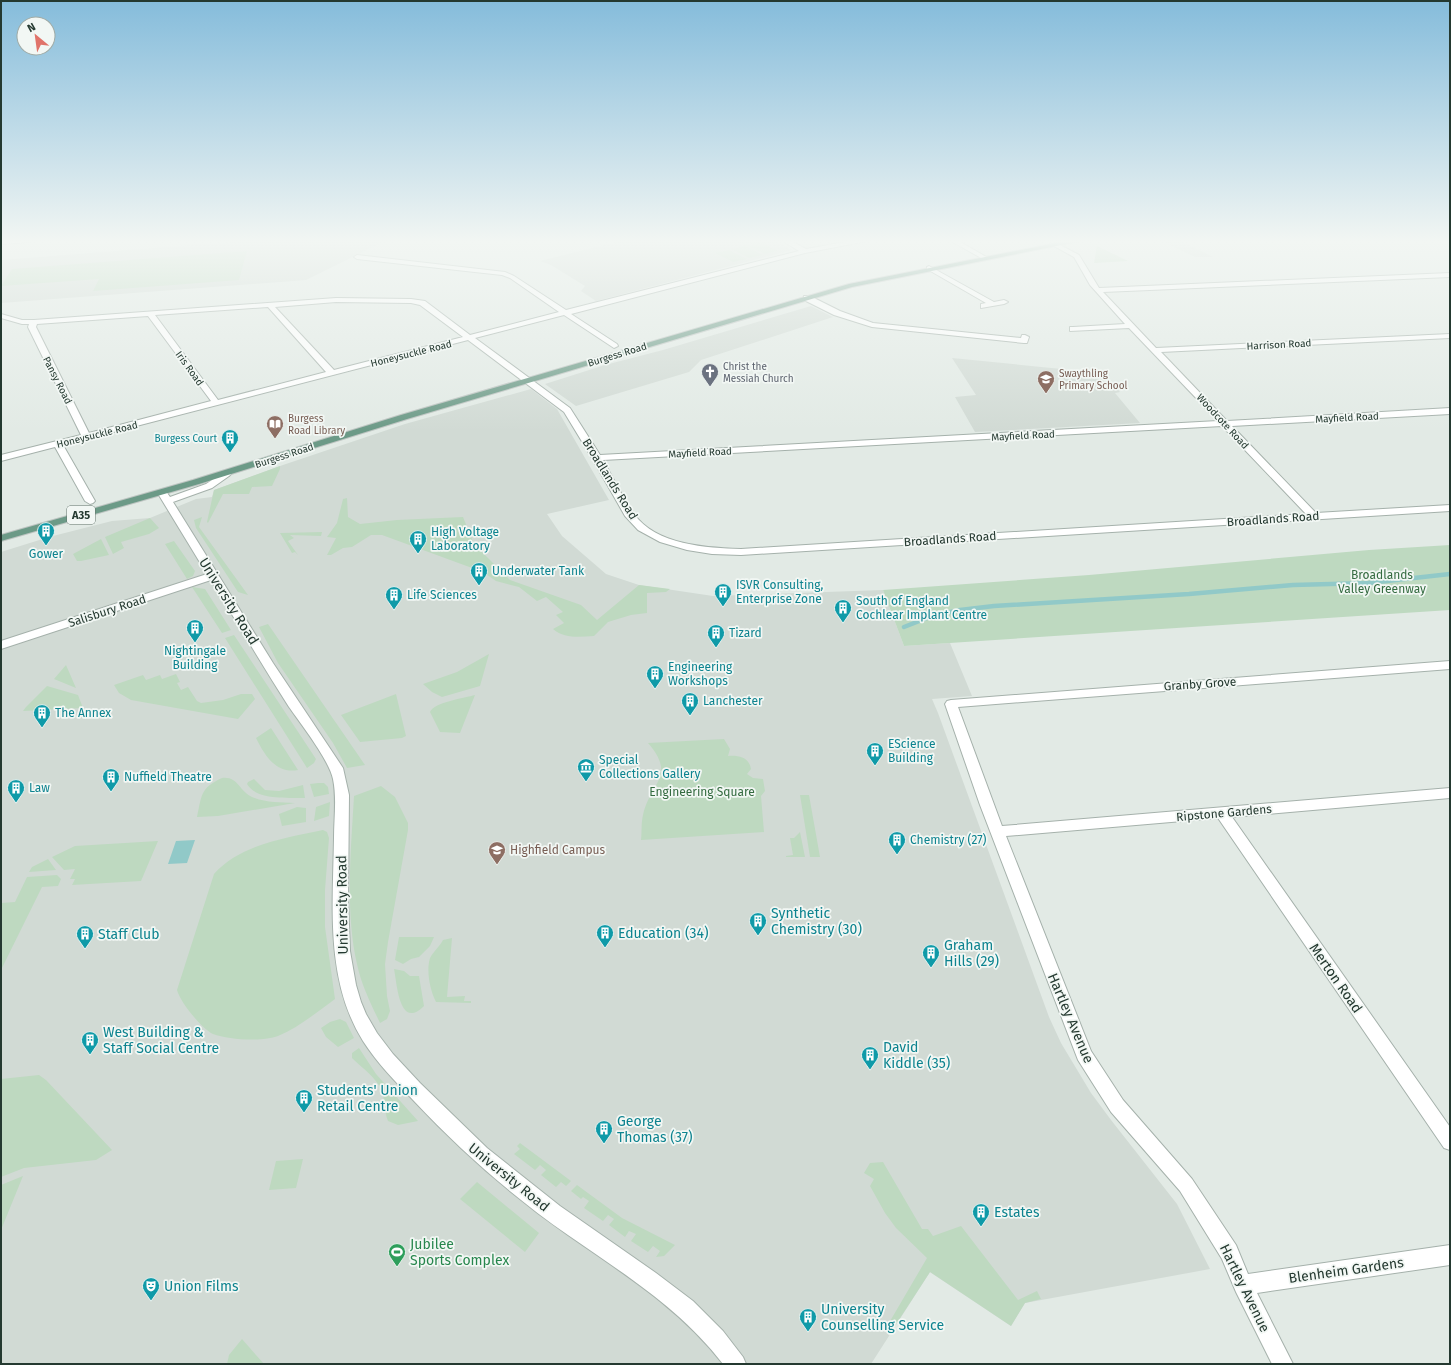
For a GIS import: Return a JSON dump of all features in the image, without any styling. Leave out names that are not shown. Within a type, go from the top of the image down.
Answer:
[{"type":"main road","name":"Burgess Road","points":[[1,538],[164,497],[226,474],[404,417],[788,304]]},
{"type":"street","name":"Broadlands Road","points":[[1,316],[22,322],[34,322],[289,304]]},
{"type":"street","name":"Broadlands Road","points":[[423,304],[427,305],[567,410],[597,458],[630,516],[642,528],[664,540],[687,547],[712,551],[741,552],[1450,508]]},
{"type":"street","points":[[549,304],[614,346]]},
{"type":"street","name":"Honeysuckle Road","points":[[1,458],[604,304]]},
{"type":"street","points":[[819,304],[851,319],[872,325],[1024,341],[1025,337]]},
{"type":"street","points":[[981,306],[992,304]]},
{"type":"street","name":"Woodcote Road","points":[[1110,304],[1313,516]]},
{"type":"street","points":[[270,305],[282,320],[332,373]]},
{"type":"street","name":"Iris Road","points":[[150,314],[216,403]]},
{"type":"street","name":"Pansy Road","points":[[34,322],[32,327],[87,437]]},
{"type":"street","points":[[1073,329],[1132,326]]},
{"type":"street","name":"Harrison Road","points":[[1155,350],[1450,336]]},
{"type":"street","name":"Mayfield Road","points":[[597,458],[1450,411]]},
{"type":"street","points":[[58,444],[90,502]]},
{"type":"street","name":"University Road","points":[[164,497],[245,625],[267,663],[325,750],[339,777],[342,795],[339,919],[342,954],[346,978],[353,1004],[368,1037],[393,1067],[443,1120],[479,1154],[553,1213],[667,1293],[704,1324],[736,1364]]},
{"type":"street","name":"Salisbury Road","points":[[1,645],[213,576]]},
{"type":"street","name":"Granby Grove","points":[[950,704],[1450,665]]},
{"type":"street","name":"Hartley Avenue","points":[[950,704],[1084,1055],[1116,1106],[1186,1185],[1229,1252],[1243,1285],[1283,1364]]},
{"type":"street","points":[[1445,794],[1450,805]]},
{"type":"street","name":"Ripstone Gardens","points":[[998,832],[1445,794]]},
{"type":"street","name":"Merton Road","points":[[1222,813],[1450,1142]]},
{"type":"street","name":"Blenheim Gardens","points":[[1243,1285],[1450,1255]]},
{"type":"shaded area","points":[[811,306],[833,317],[701,360],[689,372],[576,406],[545,384],[605,365],[663,350]]},
{"type":"shaded area","name":"Swaythling Primary School","points":[[952,358],[1102,373],[1120,392],[1115,393],[1140,423],[975,432],[955,397],[976,395]]},
{"type":"shaded area","name":"Highfield Campus","points":[[531,389],[557,409],[609,500],[547,514],[562,536],[606,574],[639,585],[713,596],[883,590],[904,646],[950,643],[972,696],[932,699],[1049,1017],[1061,1043],[1091,1093],[1177,1204],[1210,1269],[1025,1303],[1011,1326],[930,1272],[871,1364],[1,1364],[1,552],[49,537],[112,521],[150,518],[196,499],[212,497],[214,490],[280,466],[405,424]]},
{"type":"green space","points":[[280,466],[272,486],[252,487],[249,494],[223,494],[208,523],[207,522],[214,490]]},
{"type":"green space","points":[[347,498],[348,517],[360,524],[397,520],[463,517],[474,544],[510,580],[581,605],[597,620],[639,585],[670,589],[666,592],[647,593],[647,613],[631,615],[608,622],[594,636],[567,636],[553,629],[564,623],[556,615],[563,612],[546,597],[537,601],[519,587],[496,581],[483,572],[382,535],[371,535],[352,547],[343,548],[331,555],[327,555],[336,538],[327,537],[337,523],[343,499]]},
{"type":"green space","points":[[202,517],[199,527],[248,595],[238,592],[196,528],[194,520]]},
{"type":"green space","points":[[150,518],[159,528],[149,534],[121,542],[124,548],[113,554],[105,537]]},
{"type":"green space","points":[[322,532],[321,536],[290,535],[294,538],[288,541],[298,555],[295,552],[292,553],[280,533]]},
{"type":"green space","points":[[101,539],[109,555],[77,561],[73,554]]},
{"type":"green space","points":[[174,541],[195,571],[193,576],[187,579],[165,544]]},
{"type":"green space","name":"Broadlands Valley Greenway","points":[[1450,545],[1450,610],[904,646],[883,590],[1089,575],[1369,550]]},
{"type":"green space","points":[[192,587],[205,589],[231,630],[222,633]]},
{"type":"green space","points":[[268,624],[365,765],[347,768],[333,743],[278,663],[259,627]]},
{"type":"green space","points":[[234,635],[316,759],[314,763],[307,768],[225,638]]},
{"type":"green space","points":[[489,654],[480,686],[442,697],[432,692],[423,684],[457,672]]},
{"type":"green space","points":[[66,665],[76,688],[54,679]]},
{"type":"green space","points":[[176,674],[180,682],[177,683],[181,690],[188,687],[197,701],[201,703],[223,700],[241,694],[252,694],[255,699],[238,719],[131,700],[119,693],[114,685],[143,675],[146,680],[160,675],[162,679]]},
{"type":"green space","points":[[47,686],[78,695],[83,708],[23,711]]},
{"type":"green space","points":[[396,694],[406,736],[402,738],[360,742],[341,715]]},
{"type":"green space","points":[[475,695],[460,733],[440,732],[430,712],[443,703]]},
{"type":"green space","points":[[271,728],[298,770],[290,771],[277,766],[263,751],[256,738]]},
{"type":"green space","name":"Engineering Square","points":[[724,739],[730,749],[728,756],[736,756],[745,759],[750,765],[751,769],[747,774],[753,778],[763,779],[765,791],[761,796],[764,832],[641,840],[642,821],[646,804],[661,772],[656,754],[648,743]]},
{"type":"green space","points":[[222,778],[232,779],[244,791],[257,799],[273,802],[295,803],[218,816],[197,817],[203,793],[210,785]]},
{"type":"green space","points":[[254,779],[265,790],[279,791],[303,785],[305,798],[265,796],[252,789],[247,784]]},
{"type":"green space","points":[[324,783],[328,787],[329,794],[314,797],[310,784]]},
{"type":"green space","points":[[381,786],[395,797],[408,823],[408,830],[385,964],[387,996],[390,1011],[387,1019],[380,1023],[364,986],[353,944],[350,902],[350,859],[354,796]]},
{"type":"green space","points":[[800,795],[809,795],[820,857],[810,857]]},
{"type":"green space","points":[[330,802],[329,816],[314,821],[316,807]]},
{"type":"green space","points":[[297,807],[306,808],[306,822],[282,826],[279,814]]},
{"type":"green space","points":[[323,830],[327,832],[329,838],[325,890],[325,927],[335,999],[300,1024],[278,1036],[246,1040],[228,1038],[213,1034],[203,1027],[192,1015],[182,1001],[177,990],[214,874],[225,864],[251,849],[279,840]]},
{"type":"green space","points":[[800,832],[805,857],[786,857],[793,855],[790,838],[794,838]]},
{"type":"green space","points":[[158,841],[141,881],[72,885],[75,879],[70,879],[75,869],[64,870],[52,857],[75,846]]},
{"type":"green space","points":[[48,859],[56,870],[29,872],[32,867]]},
{"type":"green space","points":[[57,875],[61,879],[58,886],[42,887],[1,970],[1,903],[15,902],[27,877]]},
{"type":"green space","points":[[399,937],[434,937],[430,946],[419,957],[411,959],[403,964],[395,960]]},
{"type":"green space","points":[[452,938],[447,997],[465,996],[464,1001],[471,1001],[471,1003],[436,1002],[432,992],[428,969],[430,958],[443,940]]},
{"type":"green space","points":[[394,969],[404,971],[410,976],[419,976],[424,1006],[416,1012],[409,1013],[404,1009],[398,993]]},
{"type":"green space","points":[[340,1019],[346,1022],[354,1038],[338,1047],[326,1037],[321,1028],[330,1022]]},
{"type":"green space","points":[[359,1048],[376,1074],[418,1121],[398,1125],[388,1121],[380,1086],[373,1077],[352,1058],[352,1053]]},
{"type":"green space","points":[[39,1075],[46,1080],[112,1150],[96,1160],[24,1168],[1,1177],[1,1079]]},
{"type":"green space","points":[[520,1143],[571,1181],[566,1186],[561,1182],[556,1187],[541,1175],[546,1170],[540,1165],[535,1170],[514,1154],[520,1149],[517,1146]]},
{"type":"green space","points":[[303,1159],[296,1188],[269,1190],[276,1161]]},
{"type":"green space","points":[[883,1162],[922,1229],[928,1229],[933,1236],[961,1226],[1018,1300],[1037,1291],[1041,1299],[1025,1303],[1011,1326],[930,1272],[891,1332],[886,1328],[927,1258],[896,1228],[885,1213],[870,1186],[874,1179],[864,1173],[870,1163]]},
{"type":"green space","points":[[23,1176],[1,1230],[1,1185]]},
{"type":"green space","points":[[477,1182],[539,1233],[525,1252],[460,1199]]},
{"type":"green space","points":[[577,1185],[622,1218],[675,1245],[664,1256],[656,1257],[660,1251],[653,1246],[648,1252],[631,1241],[636,1234],[629,1231],[625,1237],[609,1225],[614,1219],[608,1215],[603,1221],[584,1208],[589,1201],[583,1197],[581,1199],[571,1191]]},
{"type":"green space","points":[[242,1339],[264,1364],[227,1364],[229,1355]]},
{"type":"water","points":[[195,840],[187,863],[168,864],[176,841]]},
{"type":"waterway","points":[[904,627],[932,616],[960,610],[994,606],[1189,594],[1293,585],[1369,583],[1450,574]]},
{"type":"place","name":"Christ the Messiah Church","points":[[710,387]]},
{"type":"place","name":"Swaythling Primary School","points":[[1046,394]]},
{"type":"place","name":"Burgess Road Library","points":[[275,439]]},
{"type":"place","name":"Burgess Court","points":[[230,453]]},
{"type":"place","name":"Gower","points":[[46,546]]},
{"type":"place","name":"High Voltage Laboratory","points":[[418,554]]},
{"type":"place","name":"Underwater Tank","points":[[479,586]]},
{"type":"place","name":"ISVR Consulting, Enterprise Zone","points":[[723,607]]},
{"type":"place","name":"Life Sciences","points":[[394,610]]},
{"type":"place","name":"South of England Cochlear Implant Centre","points":[[843,623]]},
{"type":"place","name":"Nightingale Building","points":[[195,643]]},
{"type":"place","name":"Tizard","points":[[716,648]]},
{"type":"place","name":"Engineering Workshops","points":[[655,689]]},
{"type":"place","name":"Lanchester","points":[[690,716]]},
{"type":"place","name":"The Annex","points":[[42,728]]},
{"type":"place","name":"EScience Building","points":[[875,766]]},
{"type":"place","name":"Special Collections Gallery","points":[[586,782]]},
{"type":"place","name":"Nuffield Theatre","points":[[111,792]]},
{"type":"place","name":"Law","points":[[16,803]]},
{"type":"place","name":"Chemistry (27)","points":[[897,855]]},
{"type":"place","name":"Highfield Campus","points":[[497,865]]},
{"type":"place","name":"Synthetic Chemistry (30)","points":[[758,936]]},
{"type":"place","name":"Education (34)","points":[[605,948]]},
{"type":"place","name":"Staff Club","points":[[85,949]]},
{"type":"place","name":"Graham Hills (29)","points":[[931,968]]},
{"type":"place","name":"West Building & Staff Social Centre","points":[[90,1055]]},
{"type":"place","name":"David Kiddle (35)","points":[[870,1070]]},
{"type":"place","name":"Students' Union Retail Centre","points":[[304,1113]]},
{"type":"place","name":"George Thomas (37)","points":[[604,1144]]},
{"type":"place","name":"Estates","points":[[981,1227]]},
{"type":"place","name":"Jubilee Sports Complex","points":[[397,1267]]},
{"type":"place","name":"Union Films","points":[[151,1301]]},
{"type":"place","name":"University Counselling Service","points":[[808,1332]]}]
